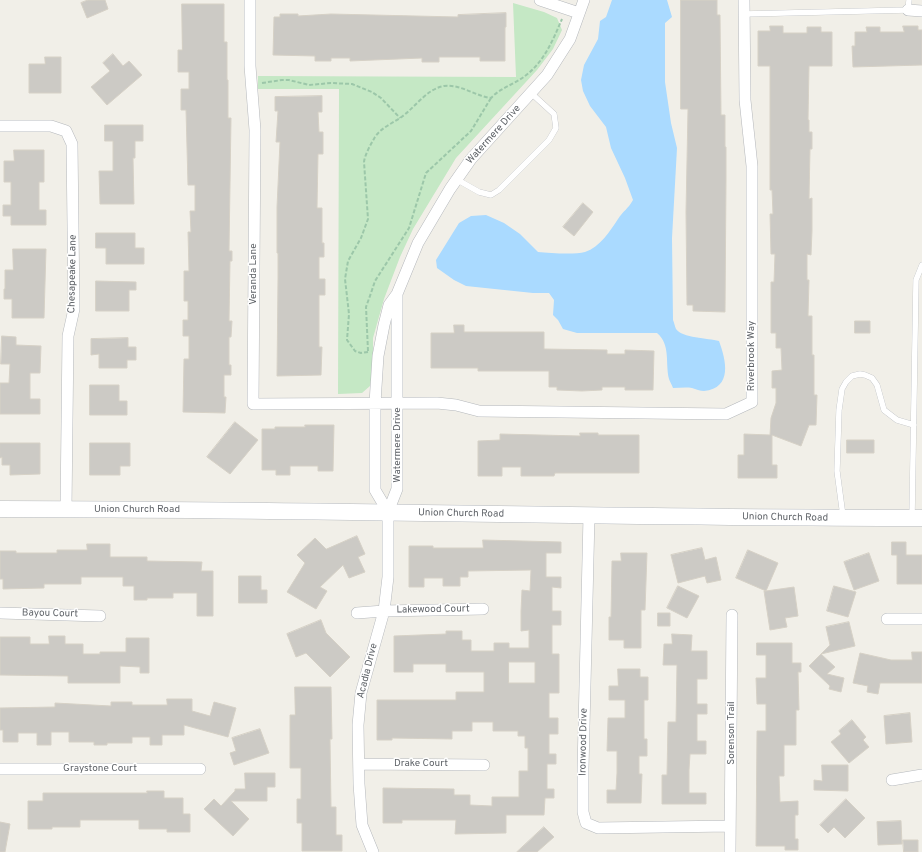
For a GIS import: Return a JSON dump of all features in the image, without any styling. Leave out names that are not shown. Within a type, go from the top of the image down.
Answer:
[{"type":"street","name":"Veranda Lane","points":[[250,0],[251,82],[255,130],[253,404],[398,403]]},
{"type":"street","points":[[540,0],[579,13]]},
{"type":"street","name":"Watermere Drive","points":[[388,512],[375,490],[375,403],[378,356],[384,325],[390,305],[397,294],[418,243],[456,179],[471,159],[548,75],[570,39],[584,0]]},
{"type":"street","name":"Riverbrook Way","points":[[398,403],[437,403],[479,410],[726,414],[752,402],[752,166],[745,100],[744,0]]},
{"type":"street","points":[[909,5],[922,11]]},
{"type":"street","name":"Chesapeake Lane","points":[[0,126],[51,126],[66,131],[72,144],[74,309],[68,336],[66,509]]},
{"type":"street","name":"Watermere Drive","points":[[388,512],[397,489],[397,294]]},
{"type":"street","name":"Union Church Road","points":[[0,509],[388,512],[589,516],[917,518]]},
{"type":"street","name":"Acadia Drive","points":[[373,852],[362,825],[359,784],[358,725],[361,693],[384,611],[388,577],[388,512]]},
{"type":"street","name":"Ironwood Drive","points":[[589,516],[583,770],[583,812],[586,824],[598,828],[730,826]]},
{"type":"street","name":"Lakewood Court","points":[[357,613],[483,609]]},
{"type":"street","name":"Bayou Court","points":[[0,613],[100,616]]},
{"type":"street","name":"Sorenson Trail","points":[[730,852],[732,615]]},
{"type":"street","points":[[887,619],[922,619]]},
{"type":"street","name":"Drake Court","points":[[359,764],[484,764]]},
{"type":"street","name":"Graystone Court","points":[[0,769],[200,770]]},
{"type":"street","points":[[892,780],[922,775]]},
{"type":"lane","points":[[744,14],[909,5]]},
{"type":"lane","points":[[456,179],[479,192],[491,195],[499,190],[549,140],[556,128],[554,114],[531,93]]},
{"type":"lane","points":[[917,518],[914,425],[916,280],[922,265]]},
{"type":"lane","points":[[843,518],[837,471],[839,410],[842,389],[846,382],[852,376],[860,374],[872,378],[877,384],[884,410],[897,420],[914,425]]},
{"type":"path","points":[[368,352],[361,353],[355,351],[347,340],[349,314],[345,272],[350,256],[361,238],[368,219],[364,171],[365,156],[376,136],[386,126],[400,118],[428,94],[444,86],[470,90],[491,98],[496,93],[524,77],[533,70],[550,46],[567,9]]},
{"type":"path","points":[[251,82],[264,83],[289,80],[309,85],[331,83],[352,84],[372,92],[381,98],[400,118]]},
{"type":"green space","points":[[513,3],[544,12],[557,18],[562,30],[553,49],[537,70],[456,158],[413,229],[400,257],[384,299],[373,338],[373,370],[370,386],[362,393],[338,394],[339,89],[258,89],[258,76],[516,77]]},
{"type":"water","points":[[612,0],[667,0],[672,17],[665,23],[665,82],[671,123],[677,148],[672,238],[673,320],[676,329],[679,332],[719,341],[724,356],[725,372],[720,385],[713,389],[701,391],[692,388],[673,388],[669,379],[666,349],[657,333],[577,333],[563,329],[553,315],[554,300],[549,293],[533,293],[466,286],[454,280],[437,268],[436,260],[459,223],[471,216],[486,215],[504,223],[520,234],[538,252],[562,254],[575,253],[590,250],[600,243],[633,200],[625,178],[611,148],[606,127],[590,106],[583,91],[581,80],[584,65],[598,39],[600,21],[606,17]]},
{"type":"building","points":[[88,0],[105,0],[108,9],[87,18],[81,3]]},
{"type":"building","points":[[681,0],[717,0],[717,15],[720,15],[721,115],[725,115],[726,147],[725,312],[693,311],[693,305],[687,305],[686,212],[688,109],[681,109]]},
{"type":"building","points":[[182,4],[224,4],[224,42],[227,42],[228,118],[231,118],[229,251],[232,251],[232,261],[230,261],[229,321],[232,321],[231,337],[229,337],[229,365],[231,365],[231,375],[224,375],[224,397],[226,397],[225,413],[183,412],[184,359],[189,359],[189,336],[183,336],[183,320],[188,320],[188,301],[184,301],[184,271],[189,271],[188,232],[191,232],[190,211],[195,211],[195,185],[188,185],[186,110],[181,110],[181,89],[189,89],[189,72],[178,72],[178,50],[182,50]]},
{"type":"building","points":[[506,13],[505,61],[480,61],[480,57],[439,57],[439,62],[422,62],[422,58],[350,61],[350,58],[331,58],[331,61],[315,61],[315,56],[273,55],[274,17],[280,17],[280,14],[298,14],[298,16],[331,14],[458,17],[458,15]]},
{"type":"building","points":[[770,26],[783,26],[783,33],[807,33],[807,27],[821,27],[821,32],[832,32],[832,66],[809,66],[808,120],[809,132],[812,132],[812,149],[810,149],[809,199],[812,198],[812,231],[811,255],[807,254],[807,280],[809,280],[808,316],[812,316],[814,395],[817,395],[816,425],[809,425],[801,446],[772,435],[772,465],[777,465],[777,478],[738,478],[738,455],[744,455],[744,434],[770,435],[771,418],[776,403],[776,388],[772,388],[772,371],[782,370],[781,348],[776,348],[776,333],[771,333],[771,282],[774,282],[775,254],[771,254],[770,214],[773,214],[772,190],[770,190],[770,66],[758,66],[758,31],[770,31]]},
{"type":"building","points":[[903,26],[918,26],[918,30],[922,30],[922,65],[853,67],[852,46],[855,46],[855,32],[867,32],[866,27],[880,27],[880,32],[904,32]]},
{"type":"building","points":[[113,54],[123,66],[129,61],[142,75],[107,105],[91,87],[110,71],[103,63]]},
{"type":"building","points":[[45,57],[61,57],[61,93],[29,93],[29,64],[45,64]]},
{"type":"building","points":[[322,96],[322,112],[318,112],[319,132],[323,132],[323,154],[318,154],[317,208],[322,208],[322,243],[324,243],[324,257],[319,257],[319,279],[325,279],[325,295],[319,295],[319,347],[322,347],[321,375],[277,376],[277,207],[280,142],[276,142],[278,111],[275,111],[275,97]]},
{"type":"building","points":[[105,125],[143,125],[143,141],[135,141],[135,158],[133,158],[134,204],[100,204],[99,171],[113,171],[113,141],[105,141]]},
{"type":"building","points":[[14,150],[44,150],[44,182],[39,182],[39,210],[46,210],[46,225],[11,225],[11,216],[3,216],[3,205],[11,205],[11,182],[4,182],[4,161],[14,161]]},
{"type":"building","points":[[583,203],[593,212],[574,236],[563,227]]},
{"type":"building","points":[[96,233],[135,233],[135,248],[144,248],[144,264],[106,264],[106,248],[96,248]]},
{"type":"building","points":[[13,249],[46,249],[44,318],[12,318],[12,299],[4,299],[4,289],[5,270],[13,270]]},
{"type":"building","points":[[96,281],[136,282],[136,290],[129,290],[129,311],[96,311]]},
{"type":"building","points":[[855,321],[870,321],[870,333],[855,333]]},
{"type":"building","points":[[454,325],[464,325],[464,332],[544,332],[544,349],[607,350],[607,354],[625,354],[625,350],[654,351],[653,390],[625,390],[625,387],[602,387],[602,390],[557,390],[557,387],[549,387],[549,371],[478,371],[478,368],[431,368],[431,333],[454,333]]},
{"type":"building","points":[[2,336],[16,337],[16,345],[41,346],[40,373],[30,373],[30,399],[40,399],[40,414],[0,414],[0,383],[9,383],[10,364],[1,364]]},
{"type":"building","points":[[128,338],[128,347],[136,347],[136,360],[127,360],[127,368],[99,368],[99,354],[91,355],[91,339]]},
{"type":"building","points":[[90,385],[119,385],[119,401],[127,401],[127,415],[90,415]]},
{"type":"building","points":[[235,422],[258,440],[230,474],[207,457]]},
{"type":"building","points":[[305,425],[334,425],[333,471],[318,471],[318,466],[290,466],[290,475],[276,475],[276,470],[262,470],[262,429],[275,429],[275,427],[305,427]]},
{"type":"building","points":[[580,433],[598,433],[598,435],[639,435],[639,473],[555,473],[554,476],[521,476],[521,467],[502,467],[502,476],[478,476],[478,441],[500,440],[500,434],[580,436]]},
{"type":"building","points":[[847,440],[874,440],[874,453],[847,453]]},
{"type":"building","points":[[0,443],[40,443],[40,474],[10,475],[10,465],[2,465],[2,457],[0,458]]},
{"type":"building","points":[[90,443],[130,443],[130,466],[120,466],[120,475],[90,475]]},
{"type":"building","points":[[357,536],[365,554],[358,557],[365,572],[349,578],[343,565],[320,587],[327,591],[316,609],[287,592],[305,563],[297,555],[315,538],[326,549]]},
{"type":"building","points":[[483,540],[561,542],[561,553],[546,553],[546,577],[561,577],[561,588],[552,587],[552,611],[561,611],[561,625],[552,625],[552,654],[559,654],[559,693],[549,693],[549,718],[558,718],[558,734],[549,734],[549,754],[556,754],[556,764],[547,764],[547,789],[554,789],[554,798],[545,798],[544,815],[506,815],[506,833],[455,834],[456,820],[402,820],[402,823],[383,823],[383,788],[454,789],[454,795],[470,795],[470,805],[492,806],[492,797],[519,797],[519,771],[528,771],[528,748],[525,748],[525,736],[518,736],[518,731],[493,731],[493,722],[472,722],[472,731],[452,731],[452,739],[392,738],[392,740],[377,740],[377,700],[456,700],[456,692],[484,692],[484,672],[446,672],[446,664],[413,664],[413,672],[394,672],[394,636],[446,634],[446,631],[462,631],[462,640],[471,640],[471,651],[494,651],[494,643],[509,643],[509,648],[529,648],[529,630],[521,631],[521,611],[522,590],[530,591],[531,570],[468,571],[468,577],[460,577],[460,586],[443,586],[443,578],[424,578],[424,587],[409,587],[409,546],[433,546],[433,548],[483,548]],"holes":[[[509,662],[535,662],[535,683],[509,683]]]},
{"type":"building","points":[[892,542],[906,542],[906,555],[922,555],[922,584],[897,584],[897,555],[892,555]]},
{"type":"building","points":[[87,544],[110,544],[110,557],[147,557],[147,561],[202,562],[201,571],[213,571],[213,616],[197,616],[197,593],[173,593],[173,598],[147,598],[147,600],[134,600],[134,586],[123,586],[123,577],[81,577],[81,584],[44,584],[44,588],[3,589],[3,579],[0,579],[0,551],[16,551],[16,553],[57,553],[57,550],[87,550]]},
{"type":"building","points":[[702,548],[705,560],[716,557],[721,580],[707,583],[705,576],[678,583],[671,555]]},
{"type":"building","points":[[748,550],[778,563],[766,591],[736,578]]},
{"type":"building","points":[[621,553],[647,553],[645,610],[641,610],[641,648],[624,648],[624,640],[609,640],[612,561],[621,561]]},
{"type":"building","points":[[869,553],[879,581],[854,590],[844,562]]},
{"type":"building","points":[[239,576],[261,576],[261,590],[267,590],[267,603],[239,603]]},
{"type":"building","points":[[678,586],[699,596],[687,618],[667,608]]},
{"type":"building","points":[[834,586],[856,592],[848,617],[827,611]]},
{"type":"building","points":[[794,587],[798,616],[785,618],[787,627],[770,630],[764,591]]},
{"type":"building","points":[[658,613],[670,613],[670,626],[658,626]]},
{"type":"building","points":[[321,620],[326,633],[350,657],[330,677],[306,653],[296,657],[287,634]]},
{"type":"building","points":[[849,622],[855,646],[821,654],[830,645],[826,627]]},
{"type":"building","points":[[672,634],[692,635],[691,651],[707,651],[707,679],[697,679],[697,704],[707,704],[707,714],[697,714],[697,741],[706,741],[706,754],[690,754],[689,770],[689,793],[706,793],[706,804],[662,804],[662,775],[667,775],[668,722],[676,722],[677,665],[663,665],[664,644],[672,644]]},
{"type":"building","points":[[49,636],[65,636],[65,644],[83,644],[83,654],[100,654],[100,652],[126,652],[126,638],[149,638],[149,673],[140,673],[140,667],[120,666],[120,683],[68,683],[68,676],[0,675],[0,637],[30,637],[30,644],[49,644]]},
{"type":"building","points":[[757,643],[792,643],[792,663],[801,663],[801,672],[798,672],[799,710],[796,710],[796,745],[784,745],[784,776],[779,776],[780,802],[798,801],[798,815],[795,815],[795,839],[798,839],[798,850],[785,850],[785,846],[756,846],[757,731],[766,731],[766,704],[757,704],[756,678],[766,678],[766,655],[757,655]]},
{"type":"building","points":[[912,652],[922,652],[922,683],[880,683],[878,694],[867,692],[868,686],[853,683],[860,653],[891,660],[912,660]]},
{"type":"building","points":[[821,654],[835,667],[827,674],[844,678],[841,692],[829,689],[830,686],[809,666]]},
{"type":"building","points":[[618,669],[640,669],[640,677],[648,677],[648,700],[644,700],[644,739],[647,739],[647,756],[639,756],[639,774],[642,774],[641,803],[607,803],[607,790],[616,790],[617,773],[617,751],[607,751],[608,718],[625,718],[625,700],[609,700],[609,686],[618,686]]},
{"type":"building","points":[[295,687],[331,687],[331,807],[336,807],[336,835],[342,835],[342,851],[302,851],[302,823],[297,823],[297,799],[301,799],[301,768],[290,768],[290,715],[295,715]]},
{"type":"building","points":[[167,699],[192,699],[192,711],[210,716],[214,702],[236,708],[228,737],[184,725],[184,735],[162,735],[162,745],[150,745],[150,737],[132,737],[132,743],[107,743],[107,745],[94,745],[94,742],[69,742],[69,732],[51,732],[51,745],[37,745],[37,733],[18,733],[18,742],[3,742],[3,730],[0,730],[0,708],[55,707],[55,703],[111,706],[111,702],[132,702],[132,705],[167,705]]},
{"type":"building","points":[[910,713],[912,742],[886,744],[884,716]]},
{"type":"building","points":[[852,720],[866,737],[863,740],[869,747],[849,763],[831,742],[841,734],[839,731]]},
{"type":"building","points":[[260,729],[269,753],[234,765],[230,753],[236,751],[232,738]]},
{"type":"building","points":[[822,765],[848,765],[848,791],[814,790],[814,780],[822,781]]},
{"type":"building","points":[[245,773],[275,773],[275,787],[267,787],[267,801],[231,801],[249,819],[233,836],[204,809],[214,799],[221,806],[235,791],[235,789],[245,789]]},
{"type":"building","points":[[147,791],[164,791],[164,798],[183,798],[183,814],[190,814],[190,832],[167,832],[167,829],[139,829],[139,820],[80,820],[80,827],[28,829],[28,801],[43,801],[43,793],[147,793]]},
{"type":"building","points":[[846,799],[865,818],[845,838],[834,827],[828,833],[820,825]]},
{"type":"building","points":[[901,821],[902,844],[878,845],[877,822]]},
{"type":"building","points":[[0,822],[10,824],[5,852],[0,852]]},
{"type":"building","points":[[544,827],[554,837],[537,852],[517,852]]},
{"type":"building","points":[[903,840],[918,840],[918,852],[904,852]]}]
